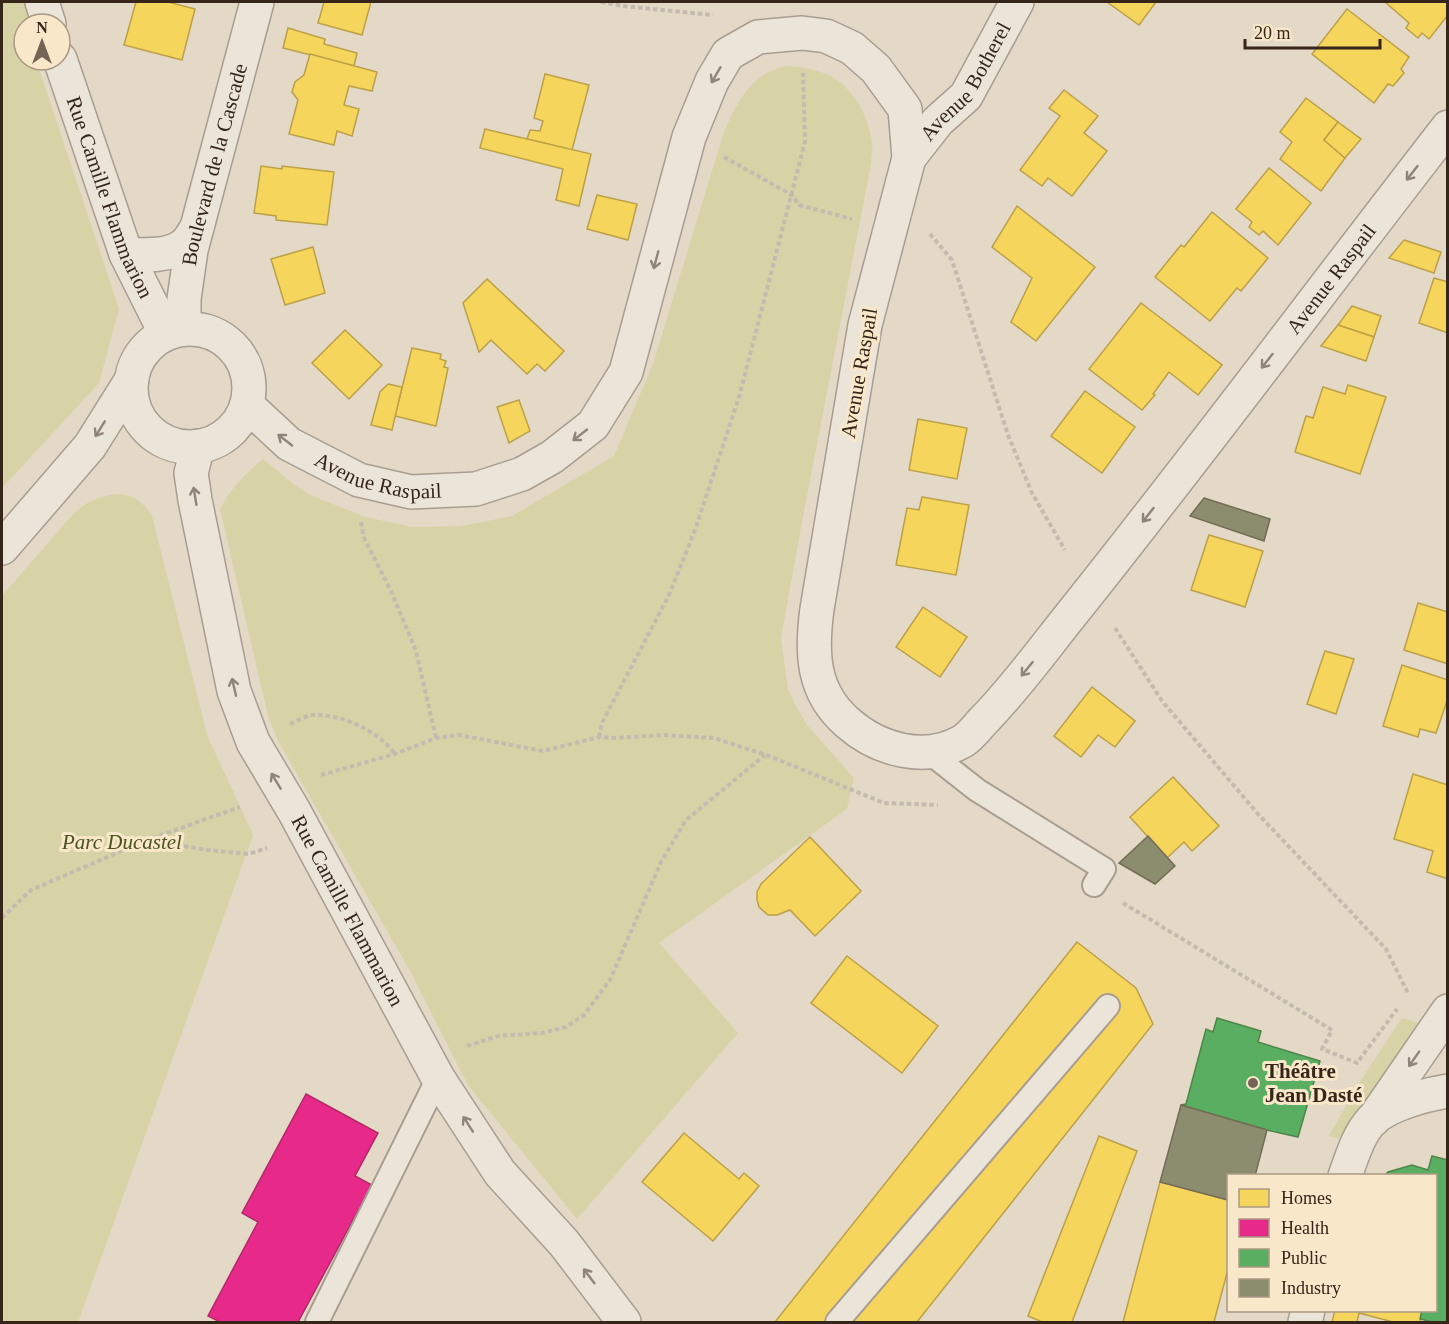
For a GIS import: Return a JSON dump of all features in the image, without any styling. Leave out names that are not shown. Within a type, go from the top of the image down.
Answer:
[{"type":"street","name":"Boulevard de la Cascade","points":[[175,331],[184,299],[196,229],[256,2]]},
{"type":"street","name":"Avenue Botherel","points":[[909,158],[938,121],[966,96],[1017,2]]},
{"type":"street","name":"Avenue Raspail","points":[[247,405],[289,444],[359,480],[411,492],[476,489],[522,474],[552,457],[593,425],[626,372],[689,137],[712,81],[728,54],[758,37],[802,33],[826,36],[852,48],[876,69],[905,109],[909,158],[866,325],[813,637],[815,661],[821,690],[837,713],[855,729],[885,745],[909,752],[930,753],[948,748],[966,739],[995,709],[1089,592],[1448,127]]},
{"type":"street","name":"Rue Camille Flammarion","points":[[64,72],[126,254],[175,331]]},
{"type":"street","points":[[126,254],[145,255],[170,252],[184,245],[196,229]]},
{"type":"street","points":[[2,548],[90,446],[132,380],[138,361],[150,345],[175,331],[204,330],[222,337],[236,350],[246,368],[250,386],[247,405],[238,423],[224,437],[206,445],[186,447],[168,443],[151,432],[139,417],[132,399],[132,380]]},
{"type":"street","name":"Rue Camille Flammarion","points":[[198,446],[191,473],[195,500],[234,691],[253,742],[294,811],[438,1078],[500,1173],[564,1243],[624,1323]]},
{"type":"street","points":[[1346,1174],[1355,1146],[1444,1015]]},
{"type":"street","points":[[1373,1120],[1406,1102],[1448,1091]]},
{"type":"lane","points":[[930,753],[977,790],[1104,869],[1094,885]]},
{"type":"lane","points":[[837,1323],[1108,1006]]},
{"type":"lane","points":[[317,1323],[438,1078]]},
{"type":"path","points":[[601,2],[705,13]]},
{"type":"path","points":[[599,737],[602,723],[669,596],[695,530],[739,397],[805,142],[803,67],[798,56],[758,37]]},
{"type":"path","points":[[718,154],[792,195],[799,205],[855,220]]},
{"type":"path","points":[[952,260],[1008,435],[1032,493],[1065,550]]},
{"type":"path","points":[[364,538],[391,591],[416,651],[436,738]]},
{"type":"path","points":[[1114,628],[1162,701],[1235,788],[1386,949],[1408,993],[1444,1015]]},
{"type":"path","points":[[309,715],[341,718],[385,741],[395,754]]},
{"type":"path","points":[[321,775],[395,754],[436,738],[459,735],[543,751],[599,737],[663,735],[714,738],[765,755],[884,803],[942,805]]},
{"type":"path","points":[[464,1048],[498,1036],[542,1033],[566,1027],[585,1015],[610,980],[661,862],[686,820],[765,755]]},
{"type":"path","points":[[2,918],[31,890],[147,840],[240,807]]},
{"type":"path","points":[[147,840],[249,854],[271,847]]},
{"type":"path","points":[[1094,885],[1332,1030],[1322,1049],[1357,1063],[1408,993]]},
{"type":"green space","points":[[2,2],[26,2],[28,12],[12,12],[12,72],[40,72],[119,309],[99,383],[2,488]]},
{"type":"green space","points":[[785,66],[820,72],[838,81],[859,105],[871,135],[871,164],[781,638],[788,689],[797,708],[807,725],[854,778],[847,809],[659,943],[738,1033],[577,1219],[468,1085],[409,969],[278,741],[268,716],[220,509],[239,482],[263,459],[310,495],[365,517],[412,527],[462,526],[512,516],[614,456],[653,364],[728,123],[739,101],[753,84],[762,76]]},
{"type":"green space","name":"Parc Ducastel","points":[[118,494],[138,500],[152,516],[207,735],[253,835],[78,1322],[2,1322],[2,596],[74,513],[94,500]]},
{"type":"green space","points":[[1402,1018],[1421,1024],[1343,1140],[1329,1136],[1358,1085]]},
{"type":"building: Homes","points":[[136,2],[168,2],[195,9],[182,60],[124,45]]},
{"type":"building: Homes","points":[[324,2],[371,2],[362,35],[318,23]]},
{"type":"building: Homes","points":[[1107,2],[1156,2],[1139,25]]},
{"type":"building: Homes","points":[[1385,2],[1448,2],[1448,15],[1429,39],[1422,33],[1418,38],[1406,28],[1409,23]]},
{"type":"building: Homes","points":[[1347,9],[1409,57],[1401,69],[1404,73],[1393,86],[1388,84],[1374,103],[1312,54]]},
{"type":"building: Homes","points":[[288,28],[325,39],[324,44],[357,53],[354,66],[283,48]]},
{"type":"building: Homes","points":[[310,54],[377,72],[372,91],[349,86],[344,105],[359,109],[352,136],[337,131],[334,145],[289,134],[298,100],[292,92],[295,82],[304,75]]},
{"type":"building: Homes","points":[[545,74],[589,85],[572,150],[527,139],[530,130],[540,131],[543,121],[534,118]]},
{"type":"building: Homes","points":[[1064,90],[1098,116],[1084,133],[1107,151],[1072,196],[1048,178],[1042,186],[1020,170],[1060,116],[1049,108]]},
{"type":"building: Homes","points":[[1306,98],[1338,122],[1324,140],[1345,158],[1321,191],[1280,159],[1292,142],[1280,132]]},
{"type":"building: Homes","points":[[1338,122],[1361,139],[1345,158],[1324,140]]},
{"type":"building: Homes","points":[[485,129],[591,154],[579,206],[556,200],[563,169],[480,148]]},
{"type":"building: Homes","points":[[261,166],[334,172],[327,225],[276,220],[276,216],[254,213]]},
{"type":"building: Homes","points":[[1269,168],[1311,203],[1278,245],[1263,231],[1259,235],[1249,227],[1252,222],[1236,209]]},
{"type":"building: Homes","points":[[597,195],[637,204],[628,240],[587,229]]},
{"type":"building: Homes","points":[[1017,206],[1095,267],[1036,341],[1011,322],[1032,278],[992,247]]},
{"type":"building: Homes","points":[[1212,212],[1268,258],[1241,291],[1237,288],[1210,321],[1155,277],[1181,245],[1184,247]]},
{"type":"building: Homes","points":[[1404,240],[1441,252],[1434,273],[1389,258]]},
{"type":"building: Homes","points":[[313,247],[325,293],[285,305],[271,259]]},
{"type":"building: Homes","points":[[1434,278],[1448,282],[1448,333],[1419,323]]},
{"type":"building: Homes","points":[[487,279],[564,351],[545,371],[537,364],[527,374],[491,340],[479,352],[463,303]]},
{"type":"building: Homes","points":[[1141,303],[1222,365],[1198,395],[1169,372],[1153,394],[1155,395],[1142,410],[1089,369]]},
{"type":"building: Homes","points":[[1352,306],[1381,316],[1374,337],[1338,325]]},
{"type":"building: Homes","points":[[1338,325],[1374,337],[1366,361],[1321,346]]},
{"type":"building: Homes","points":[[345,330],[382,365],[349,399],[312,363]]},
{"type":"building: Homes","points":[[412,348],[441,354],[440,359],[446,361],[444,367],[448,368],[436,426],[395,416]]},
{"type":"building: Homes","points":[[388,384],[402,387],[392,430],[371,425],[380,392]]},
{"type":"building: Homes","points":[[1348,385],[1386,397],[1360,474],[1295,452],[1306,416],[1313,418],[1323,387],[1345,394]]},
{"type":"building: Homes","points":[[1085,391],[1135,427],[1102,473],[1051,436]]},
{"type":"building: Homes","points":[[519,400],[530,431],[509,443],[497,407]]},
{"type":"building: Homes","points":[[918,419],[967,428],[957,479],[909,470]]},
{"type":"building: Homes","points":[[922,497],[969,505],[956,575],[896,565],[907,508],[919,510]]},
{"type":"building: Homes","points":[[1209,535],[1263,551],[1245,607],[1191,590]]},
{"type":"building: Homes","points":[[1418,603],[1448,612],[1448,664],[1404,650]]},
{"type":"building: Homes","points":[[923,607],[967,637],[940,677],[896,647]]},
{"type":"building: Homes","points":[[1325,651],[1354,659],[1336,714],[1307,704]]},
{"type":"building: Homes","points":[[1402,665],[1448,680],[1448,698],[1436,733],[1420,729],[1418,737],[1383,726]]},
{"type":"building: Homes","points":[[1092,687],[1135,721],[1115,747],[1098,735],[1081,757],[1054,736]]},
{"type":"building: Homes","points":[[1413,774],[1448,785],[1448,879],[1427,872],[1433,851],[1394,839]]},
{"type":"building: Homes","points":[[1173,777],[1219,826],[1192,851],[1184,842],[1167,858],[1130,817]]},
{"type":"building: Homes","points":[[810,837],[861,891],[815,936],[790,910],[777,915],[768,915],[759,907],[757,900],[757,892],[761,884]]},
{"type":"building: Homes","points":[[1077,942],[1136,988],[1153,1024],[917,1322],[775,1322]]},
{"type":"building: Homes","points":[[847,956],[938,1026],[902,1073],[811,1003]]},
{"type":"building: Homes","points":[[684,1133],[739,1179],[744,1173],[759,1186],[713,1241],[642,1182]]},
{"type":"building: Homes","points":[[1099,1136],[1137,1151],[1072,1322],[1039,1322],[1028,1316]]},
{"type":"building: Homes","points":[[1160,1182],[1227,1200],[1227,1273],[1214,1322],[1123,1322]]},
{"type":"building: Homes","points":[[1334,1312],[1422,1312],[1420,1322],[1393,1322],[1359,1313],[1357,1322],[1332,1322]]},
{"type":"building: Health","points":[[306,1094],[378,1133],[355,1176],[372,1185],[298,1322],[220,1322],[208,1316],[258,1222],[242,1213]]},
{"type":"building: Public","name":"Théâtre Jean Dasté","points":[[1217,1018],[1261,1031],[1258,1042],[1320,1061],[1298,1137],[1181,1105],[1186,1104],[1206,1029],[1213,1032]]},
{"type":"building: Public","points":[[1432,1156],[1448,1160],[1448,1322],[1420,1319],[1422,1312],[1437,1312],[1437,1174],[1386,1174],[1412,1165],[1428,1170]]},
{"type":"building: Industry","points":[[1204,498],[1270,519],[1264,541],[1190,516]]},
{"type":"building: Industry","points":[[1148,836],[1175,866],[1155,884],[1119,863]]},
{"type":"building: Industry","points":[[1181,1105],[1267,1130],[1256,1174],[1227,1174],[1227,1200],[1160,1182]]},
{"type":"place","name":"Théâtre Jean Dasté","points":[[1253,1083]]}]
